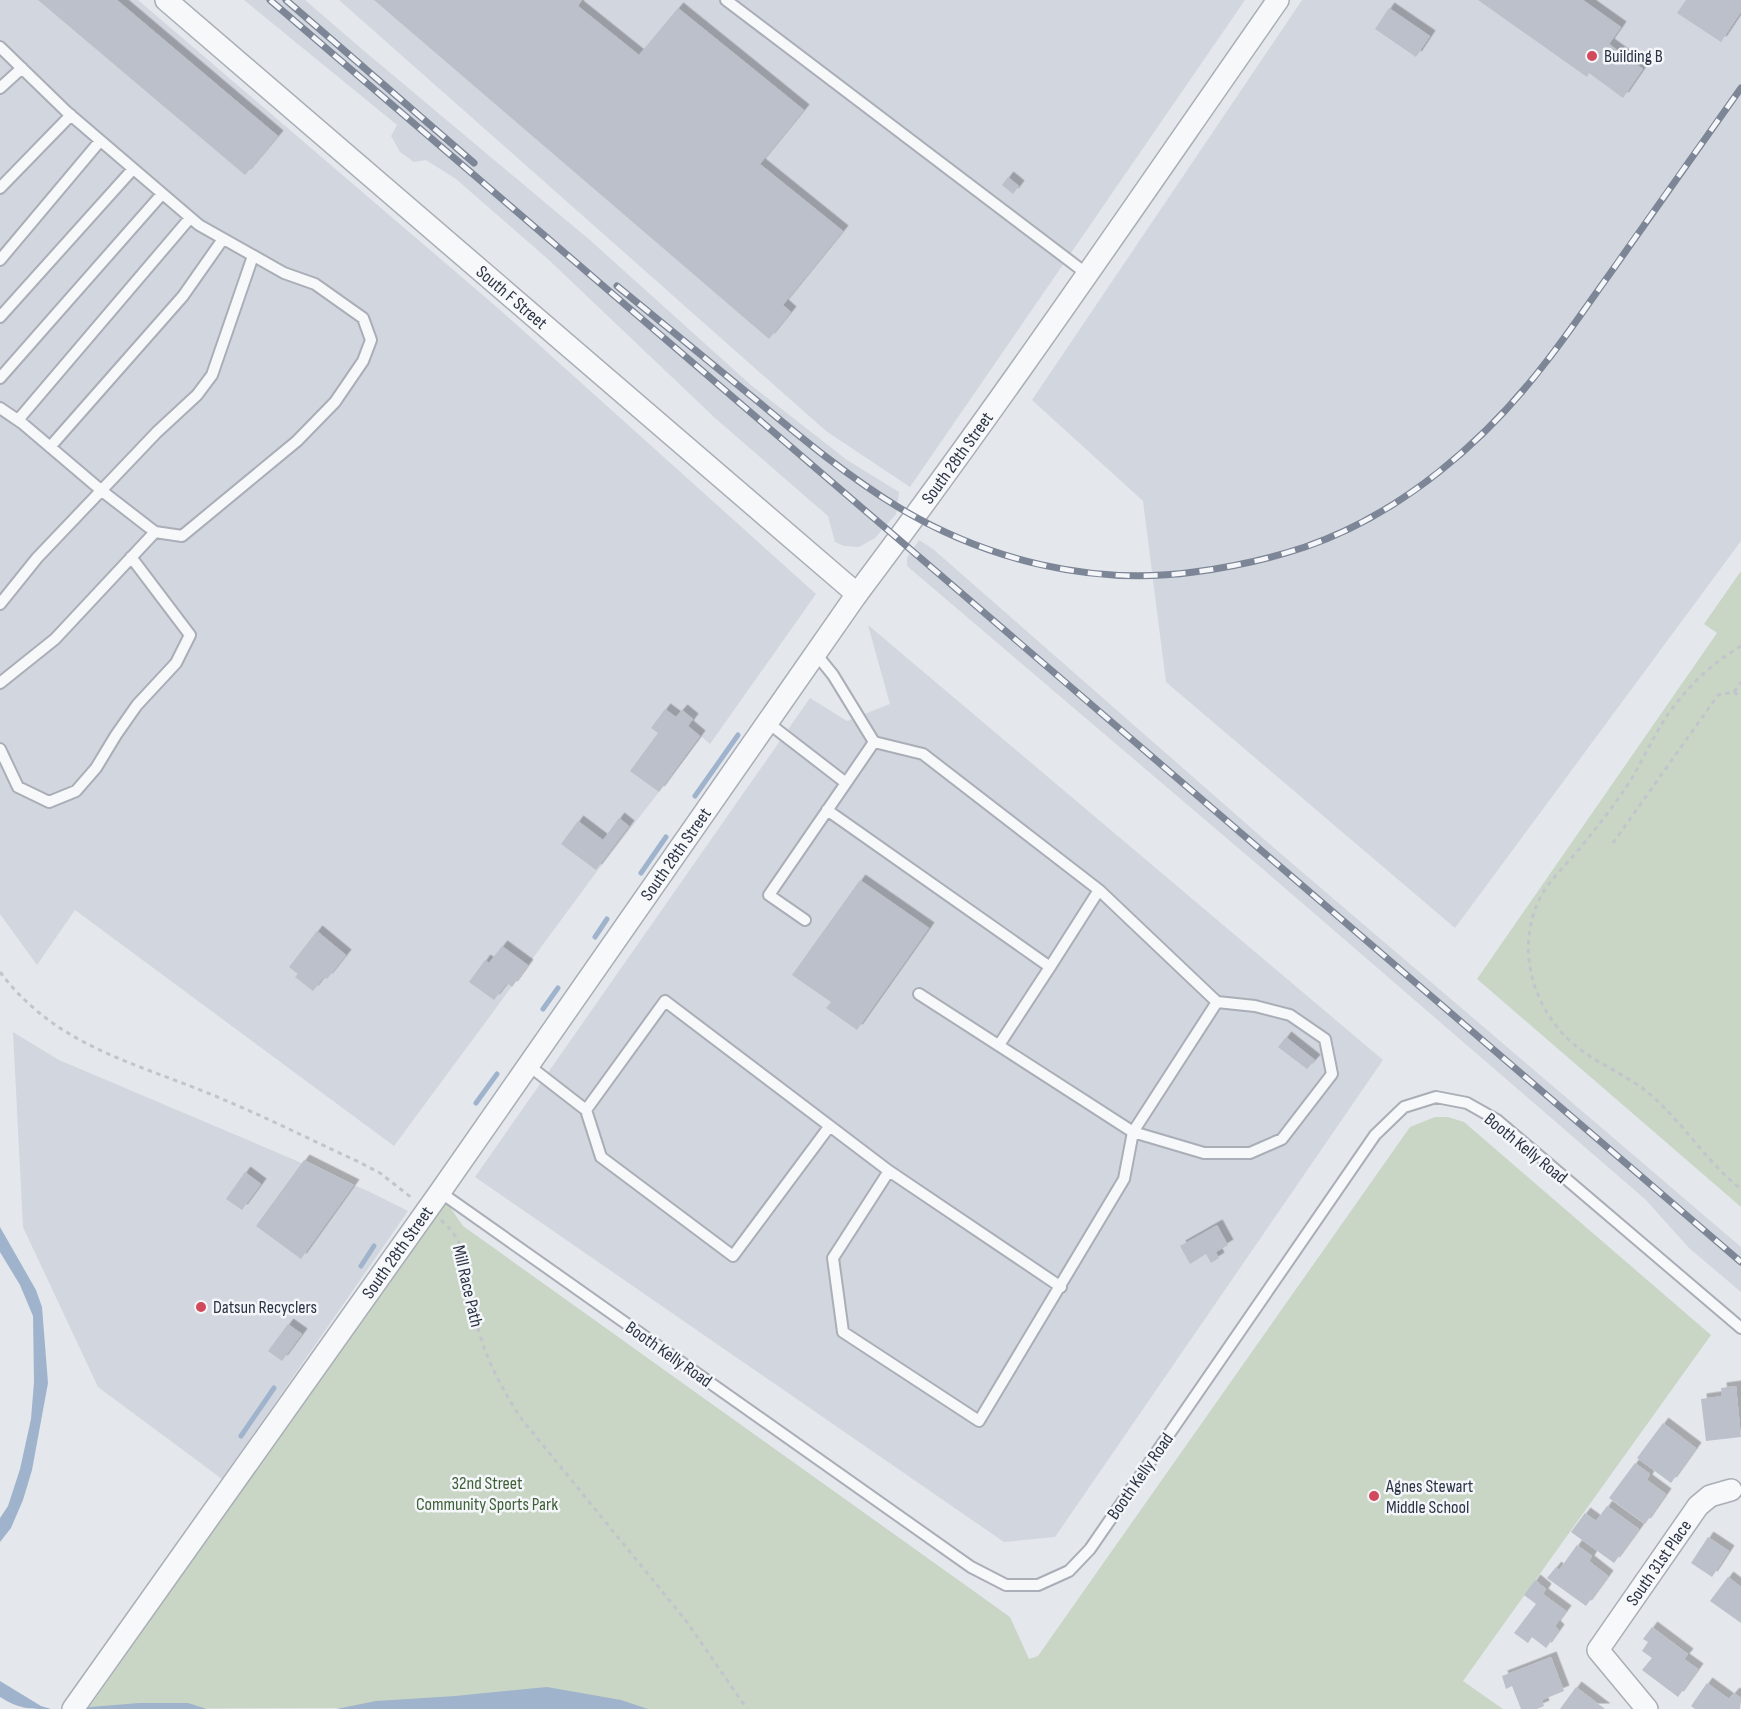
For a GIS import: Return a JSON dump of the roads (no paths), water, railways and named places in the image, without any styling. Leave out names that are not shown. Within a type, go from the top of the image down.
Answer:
[{"type":"street","name":"South F Street","points":[[166,0],[857,594]]},
{"type":"street","name":"South 28th Street","points":[[73,1709],[440,1192],[767,722],[857,594],[942,480],[1278,0]]},
{"type":"street","name":"South 31st Place","points":[[1647,1709],[1598,1650],[1698,1506],[1710,1496],[1731,1490]]},
{"type":"lane","points":[[726,0],[1087,274]]},
{"type":"lane","points":[[0,47],[71,115],[198,225],[284,273],[315,284],[363,318],[371,340],[363,361],[335,402],[297,441],[182,536],[155,532],[102,491],[18,420],[0,409]]},
{"type":"lane","points":[[0,88],[22,68]]},
{"type":"lane","points":[[0,188],[71,115]]},
{"type":"lane","points":[[0,260],[100,141]]},
{"type":"lane","points":[[0,317],[133,169]]},
{"type":"lane","points":[[0,378],[162,194]]},
{"type":"lane","points":[[18,420],[190,218]]},
{"type":"lane","points":[[50,447],[183,296],[223,239]]},
{"type":"lane","points":[[0,604],[37,558],[157,432],[197,396],[212,375],[253,256]]},
{"type":"lane","points":[[0,682],[55,639],[155,532]]},
{"type":"lane","points":[[0,749],[18,787],[49,802],[76,791],[96,768],[137,705],[176,663],[190,635],[130,557]]},
{"type":"lane","points":[[816,654],[833,675],[874,742],[923,754],[1099,890],[1217,1002],[1256,1006],[1290,1015],[1325,1039],[1332,1074],[1282,1139],[1250,1154],[1204,1153],[1133,1132],[919,994]]},
{"type":"lane","points":[[767,722],[846,783]]},
{"type":"lane","points":[[805,920],[769,895],[874,742]]},
{"type":"lane","points":[[828,810],[1050,967]]},
{"type":"lane","points":[[999,1046],[1099,890]]},
{"type":"lane","points":[[586,1110],[665,1001],[889,1171],[1061,1287]]},
{"type":"lane","points":[[889,1171],[833,1258],[843,1332],[978,1421],[1061,1287],[1124,1179],[1133,1132],[1217,1002]]},
{"type":"lane","points":[[528,1065],[586,1110],[601,1157],[734,1256],[830,1127]]},
{"type":"lane","name":"Booth Kelly Road","points":[[440,1192],[971,1568],[1006,1585],[1038,1585],[1069,1571],[1090,1550],[1375,1136],[1404,1107],[1436,1097],[1467,1103],[1497,1120],[1741,1328]]},
{"type":"water","points":[[0,1227],[36,1290],[42,1307],[48,1383],[32,1470],[23,1500],[11,1528],[0,1542],[0,1518],[8,1506],[20,1469],[31,1419],[34,1382],[33,1316],[20,1285],[0,1252]]},
{"type":"water","points":[[0,1681],[41,1706],[51,1709],[24,1708],[7,1701],[0,1697]]},
{"type":"water","points":[[547,1687],[621,1700],[648,1709],[336,1709],[376,1701]]},
{"type":"water","points":[[139,1703],[188,1703],[207,1709],[66,1709]]},
{"type":"waterway","points":[[695,796],[738,735]]},
{"type":"waterway","points":[[641,873],[666,837]]},
{"type":"waterway","points":[[595,937],[607,919]]},
{"type":"waterway","points":[[543,1009],[558,988]]},
{"type":"waterway","points":[[476,1103],[497,1074]]},
{"type":"waterway","points":[[361,1266],[374,1246]]},
{"type":"waterway","points":[[241,1436],[274,1388]]},
{"type":"railway","points":[[270,0],[1741,1262]]},
{"type":"railway","points":[[286,0],[474,163]]},
{"type":"railway","points":[[617,286],[828,458],[898,507],[932,526],[1003,555],[1079,572],[1156,575],[1222,568],[1305,547],[1340,533],[1407,495],[1468,447],[1522,392],[1554,351],[1741,88]]},
{"type":"place","name":"Building B","points":[[1592,56]]},
{"type":"place","name":"Datsun Recyclers","points":[[201,1307]]},
{"type":"place","name":"Agnes Stewart Middle School","points":[[1374,1496]]},
{"type":"park label","name":"32nd Street Community Sports Park","points":[[487,1493]]}]
